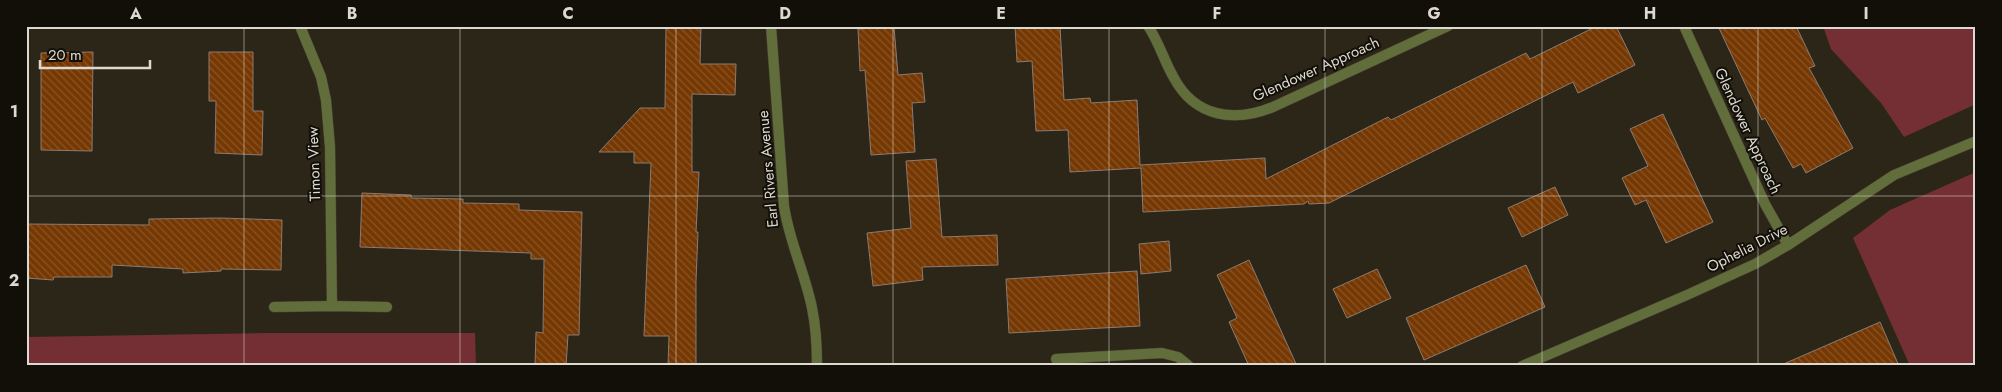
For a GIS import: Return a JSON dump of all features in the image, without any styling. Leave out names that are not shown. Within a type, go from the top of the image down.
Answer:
[{"type":"street","name":"Timon View","points":[[300,26],[321,77],[326,100],[330,147],[332,306]]},
{"type":"street","name":"Earl Rivers Avenue","points":[[771,26],[784,206],[787,228],[812,307],[817,341],[817,366]]},
{"type":"street","name":"Glendower Approach","points":[[1148,26],[1173,77],[1188,98],[1218,114],[1232,116],[1259,113],[1448,26]]},
{"type":"street","name":"Glendower Approach","points":[[1684,26],[1765,204],[1788,245]]},
{"type":"street","name":"Ophelia Drive","points":[[1522,366],[1755,264],[1788,245],[1894,175],[1976,141]]},
{"type":"street","points":[[274,308],[387,307]]},
{"type":"street","points":[[1056,359],[1098,362],[1162,352],[1178,357],[1189,366]]},
{"type":"shaded area","points":[[1823,26],[1976,26],[1976,104],[1904,137],[1881,103],[1831,49]]},
{"type":"shaded area","points":[[1976,172],[1976,366],[1910,366],[1853,238],[1890,210]]},
{"type":"shaded area","points":[[264,333],[475,333],[476,366],[26,366],[26,337]]},
{"type":"building","points":[[666,26],[701,26],[700,64],[736,64],[735,95],[692,94],[692,172],[699,172],[696,232],[698,232],[696,366],[668,366],[669,336],[644,336],[651,163],[634,163],[634,152],[599,152],[640,108],[665,108]]},
{"type":"building","points":[[1015,26],[1060,26],[1064,100],[1090,98],[1091,103],[1137,100],[1140,165],[1265,158],[1266,179],[1388,117],[1391,120],[1526,53],[1530,59],[1597,26],[1616,26],[1635,65],[1578,93],[1573,82],[1329,203],[1309,204],[1308,201],[1304,204],[1143,212],[1141,168],[1070,172],[1068,130],[1036,131],[1032,61],[1017,62]]},
{"type":"building","points":[[1718,26],[1796,26],[1815,66],[1809,68],[1853,148],[1806,173],[1801,164],[1793,168],[1765,118],[1762,120]]},
{"type":"building","points":[[894,27],[898,75],[922,73],[925,102],[912,103],[915,152],[871,155],[865,70],[860,71],[858,29]]},
{"type":"building","points":[[93,52],[92,151],[41,150],[41,53]]},
{"type":"building","points":[[209,52],[253,52],[253,111],[263,111],[262,155],[215,153],[216,101],[209,101]]},
{"type":"building","points":[[1663,114],[1713,222],[1666,243],[1646,200],[1635,205],[1622,178],[1648,166],[1630,129]]},
{"type":"building","points":[[936,159],[942,237],[997,235],[998,265],[922,267],[923,280],[873,286],[867,233],[911,228],[906,161]]},
{"type":"building","points":[[1555,187],[1568,215],[1522,237],[1508,208]]},
{"type":"building","points":[[362,193],[411,195],[411,198],[463,199],[463,203],[519,204],[519,210],[582,212],[579,335],[568,335],[566,366],[535,366],[536,332],[543,333],[544,259],[531,259],[531,253],[360,247]]},
{"type":"building","points":[[220,218],[282,220],[281,270],[221,269],[221,271],[183,273],[183,269],[112,265],[112,277],[54,277],[53,280],[26,278],[26,224],[149,225],[149,219]]},
{"type":"building","points":[[1169,241],[1171,271],[1141,274],[1139,244]]},
{"type":"building","points":[[1249,260],[1297,366],[1249,366],[1229,322],[1237,318],[1217,275]]},
{"type":"building","points":[[1526,265],[1545,307],[1424,360],[1406,318]]},
{"type":"building","points":[[1377,269],[1391,298],[1347,318],[1333,289]]},
{"type":"building","points":[[1137,271],[1140,326],[1009,333],[1006,279]]},
{"type":"building","points":[[1880,322],[1899,366],[1779,366]]}]
